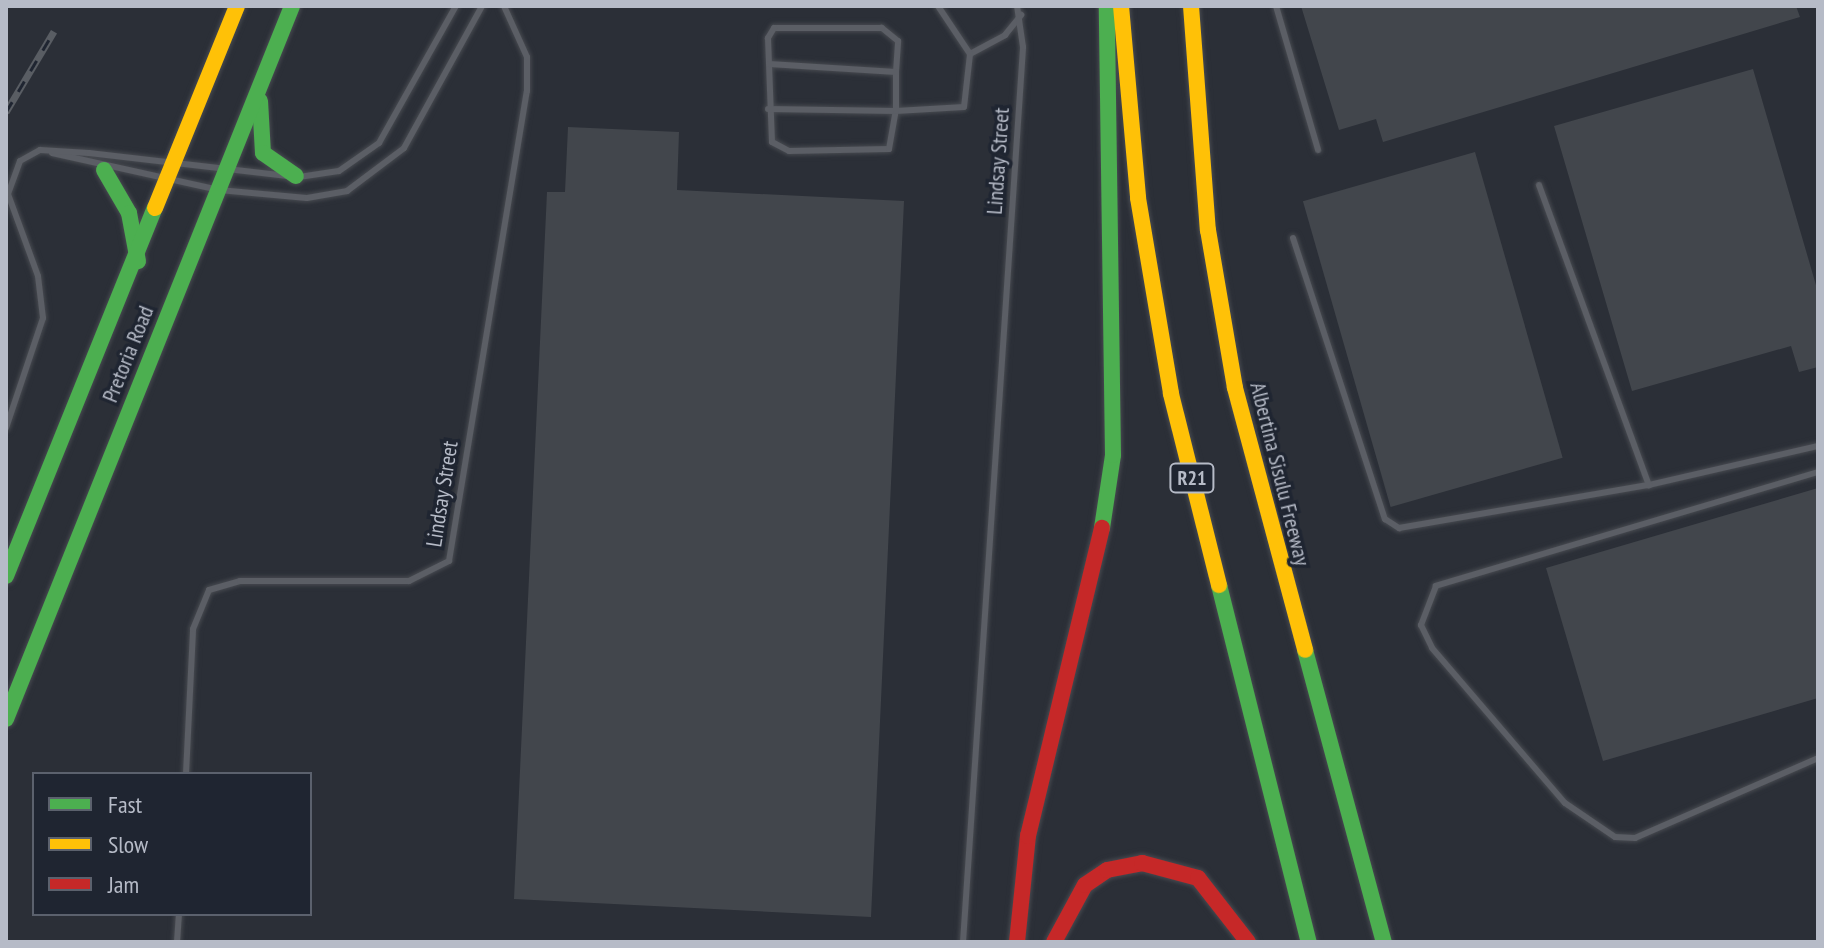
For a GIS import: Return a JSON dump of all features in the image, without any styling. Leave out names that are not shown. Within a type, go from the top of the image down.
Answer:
[{"type":"main road","name":"Pretoria Road","points":[[6,576],[138,263],[174,159],[237,6]]},
{"type":"main road","name":"Pretoria Road","points":[[6,719],[292,6]]},
{"type":"main road","points":[[1017,942],[1028,836],[1097,562],[1113,455],[1107,6]]},
{"type":"main road","name":"R21","points":[[1121,6],[1138,198],[1171,394],[1309,942]]},
{"type":"main road","name":"Albertina Sisulu Freeway","points":[[1191,6],[1208,230],[1235,388],[1385,942]]},
{"type":"main road","points":[[266,68],[259,142],[274,166],[296,176]]},
{"type":"main road","points":[[104,170],[129,213],[138,263]]},
{"type":"main road","points":[[1054,942],[1067,907],[1092,879],[1151,863],[1203,882],[1248,942]]},
{"type":"lane","points":[[6,428],[43,318],[9,182],[20,161],[49,152],[174,159],[226,170],[296,176],[339,171],[379,143],[456,6]]},
{"type":"lane","points":[[49,152],[104,170],[219,190],[319,198],[379,174],[404,148],[482,6]]},
{"type":"lane","name":"Lindsay Street","points":[[186,772],[193,629],[209,590],[240,581],[409,581],[449,561],[527,91],[527,57],[504,6]]},
{"type":"lane","points":[[768,109],[959,111],[970,54],[938,6]]},
{"type":"lane","points":[[970,54],[1005,35],[1022,15],[1017,6]]},
{"type":"lane","points":[[1276,6],[1318,150]]},
{"type":"lane","name":"Lindsay Street","points":[[963,942],[1022,15]]},
{"type":"lane","points":[[774,28],[882,28],[898,41],[896,72],[896,111],[889,149],[789,151],[772,142],[768,109],[774,28]]},
{"type":"lane","points":[[769,64],[896,72]]},
{"type":"lane","points":[[1539,185],[1649,485]]},
{"type":"lane","points":[[1293,238],[1385,519],[1399,528],[1649,485],[1818,446]]},
{"type":"lane","points":[[1818,472],[1436,586],[1421,625],[1432,648],[1565,803],[1615,837],[1635,838],[1818,758]]},
{"type":"lane","points":[[177,942],[179,916]]},
{"type":"building","points":[[1301,6],[1796,6],[1800,17],[1383,142],[1376,119],[1339,130]]},
{"type":"building","points":[[1753,69],[1818,292],[1818,367],[1799,372],[1791,346],[1632,391],[1554,126]]},
{"type":"building","points":[[568,127],[679,132],[677,190],[904,201],[871,917],[514,899],[547,192],[565,192]]},
{"type":"building","points":[[1475,152],[1563,458],[1391,507],[1303,201]]},
{"type":"building","points":[[1818,488],[1818,698],[1603,761],[1546,568]]},
{"type":"railway","points":[[6,112],[54,31]]},
{"type":"traffic: fast","points":[[6,719],[292,6]]},
{"type":"traffic: fast","points":[[1102,528],[1113,455],[1107,6]]},
{"type":"traffic: fast","points":[[260,101],[263,153],[296,176]]},
{"type":"traffic: fast","points":[[104,170],[129,213],[138,261]]},
{"type":"traffic: fast","points":[[6,576],[155,208]]},
{"type":"traffic: fast","points":[[1219,585],[1309,942]]},
{"type":"traffic: fast","points":[[1305,650],[1384,942]]},
{"type":"traffic: slow","points":[[155,208],[237,6]]},
{"type":"traffic: slow","points":[[1121,6],[1138,198],[1171,394],[1219,585]]},
{"type":"traffic: slow","points":[[1191,6],[1208,230],[1235,388],[1305,650]]},
{"type":"traffic: jam","points":[[1017,942],[1028,836],[1102,528]]},
{"type":"traffic: jam","points":[[1054,942],[1085,885],[1107,870],[1142,863],[1198,878],[1248,942]]}]
